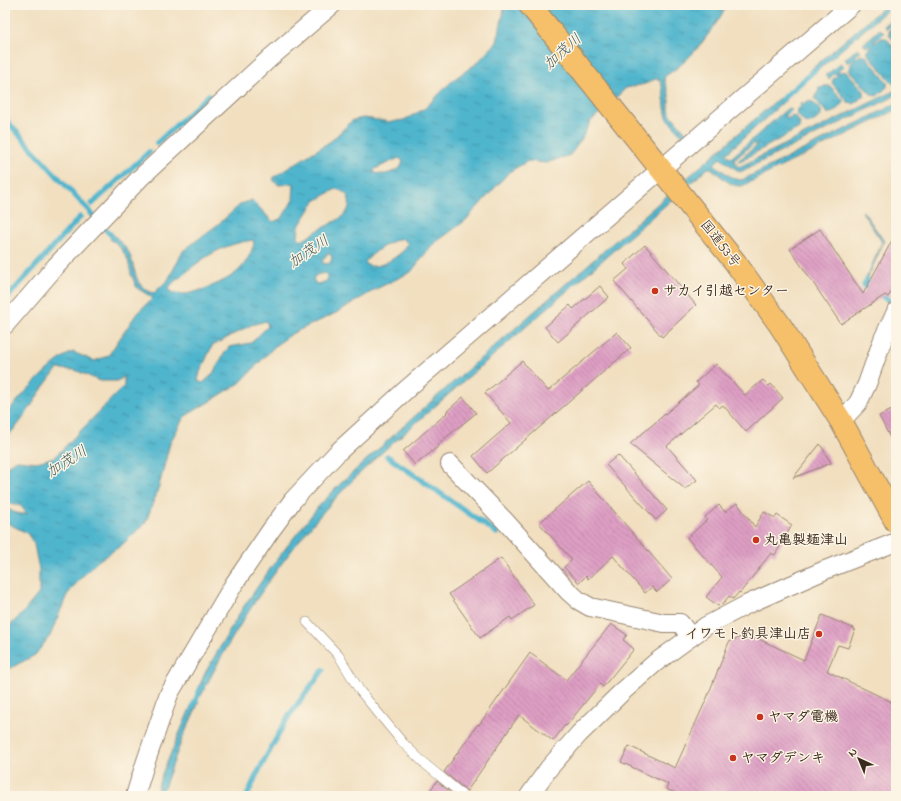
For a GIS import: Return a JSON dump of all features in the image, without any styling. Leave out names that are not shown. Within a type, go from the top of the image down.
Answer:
[{"type":"highway","name":"国道53号","points":[[530,5],[735,262],[784,331],[841,421],[896,522]]},
{"type":"street","points":[[5,325],[56,266],[140,178],[270,58],[332,5]]},
{"type":"street","points":[[135,796],[169,694],[234,584],[293,500],[338,452],[658,166],[851,5]]},
{"type":"street","points":[[841,421],[858,404],[867,384],[882,339],[896,312]]},
{"type":"street","points":[[450,464],[578,600],[590,607],[664,623],[680,623],[691,637]]},
{"type":"street","points":[[529,796],[549,768],[579,734],[622,692],[656,663],[706,626],[748,604],[825,570],[896,542]]},
{"type":"lane","points":[[307,622],[339,656],[360,691],[404,743],[425,764],[464,796]]},
{"type":"water","name":"加茂川","points":[[510,5],[728,5],[701,44],[684,62],[665,76],[664,79],[669,94],[670,114],[691,138],[688,141],[667,117],[663,88],[659,79],[626,88],[591,121],[581,140],[570,155],[546,163],[528,161],[509,172],[465,221],[432,245],[411,272],[378,288],[336,313],[293,333],[276,345],[240,383],[184,417],[170,443],[159,486],[146,522],[122,545],[98,561],[79,580],[67,595],[50,636],[35,655],[5,671],[5,630],[23,613],[39,593],[39,570],[34,544],[27,533],[5,522],[5,506],[15,513],[27,514],[21,506],[10,503],[5,505],[5,467],[17,460],[37,462],[55,457],[124,386],[124,377],[117,381],[100,381],[75,370],[58,369],[44,386],[20,422],[5,438],[5,415],[37,380],[56,362],[65,356],[73,352],[94,361],[108,356],[137,313],[153,298],[137,288],[131,274],[128,260],[122,250],[105,232],[108,229],[126,248],[131,257],[138,282],[147,290],[154,293],[168,280],[183,251],[222,221],[241,204],[252,200],[273,222],[282,218],[293,200],[294,183],[279,185],[273,180],[274,177],[331,141],[353,120],[364,118],[391,122],[404,120],[424,109],[453,80],[477,63],[497,42],[504,9]],"holes":[[[399,158],[403,161],[401,167],[387,174],[373,172],[375,169]],[[336,189],[346,194],[349,200],[349,206],[344,215],[339,219],[301,241],[298,237],[299,226],[315,201]],[[402,238],[408,243],[403,251],[396,257],[381,265],[367,265],[365,262],[373,254],[392,242]],[[253,240],[254,244],[246,262],[234,275],[196,292],[177,294],[168,290],[174,282],[199,262],[215,252],[233,244]],[[327,254],[330,254],[332,257],[331,261],[328,264],[323,263],[322,261]],[[324,273],[328,276],[327,281],[318,284],[315,283],[313,279],[316,275]],[[266,321],[268,326],[251,343],[229,347],[212,375],[203,383],[198,381],[200,372],[212,346],[251,325]]]},
{"type":"water","points":[[886,5],[893,5],[811,76],[808,72]]},
{"type":"water","points":[[896,16],[896,21],[893,24],[896,24],[896,43],[889,35],[889,30],[892,27],[890,26],[887,29],[884,26]]},
{"type":"water","points":[[880,29],[884,33],[873,42],[874,43],[881,38],[886,38],[896,50],[896,84],[893,84],[868,54],[868,49],[871,46],[869,45],[866,47],[863,44]]},
{"type":"water","points":[[858,48],[861,51],[855,57],[857,58],[860,55],[866,56],[887,82],[887,87],[877,96],[872,95],[849,70],[850,65],[854,61],[852,59],[848,63],[845,59]]},
{"type":"water","points":[[841,63],[844,66],[838,71],[839,73],[842,71],[847,72],[864,91],[864,95],[854,104],[848,102],[832,83],[833,79],[837,75],[835,73],[829,79],[826,75]]},
{"type":"water","points":[[820,86],[822,88],[824,86],[830,86],[844,101],[843,104],[832,113],[827,113],[815,99]]},
{"type":"water","points":[[896,90],[896,95],[889,99],[740,172],[720,158],[714,164],[731,177],[742,180],[896,104],[896,110],[742,186],[729,183],[711,168],[708,168],[378,456],[330,504],[272,576],[256,599],[227,647],[201,696],[196,694],[205,673],[242,609],[277,559],[318,507],[340,484],[427,405],[779,98],[780,99],[783,96],[790,96],[726,154],[731,158],[788,108],[792,110],[785,117],[787,119],[792,116],[796,117],[800,123],[799,128],[739,162],[738,161],[756,146],[754,143],[734,160],[739,167]]},
{"type":"water","points":[[807,101],[813,102],[821,110],[821,116],[811,123],[805,123],[797,114],[798,109],[801,106],[800,104],[802,102],[804,104]]},
{"type":"water","points":[[863,211],[884,241],[864,287],[863,286],[882,242],[862,212]]},
{"type":"water","points":[[194,699],[199,702],[182,739],[161,796],[155,796],[162,774]]},
{"type":"building","points":[[820,229],[863,294],[896,233],[896,285],[888,297],[885,295],[841,324],[790,249]]},
{"type":"building","points":[[645,245],[696,305],[662,337],[614,281],[628,269],[624,264]]},
{"type":"building","points":[[600,286],[609,297],[558,342],[545,327],[570,305],[573,309]]},
{"type":"building","points":[[617,332],[631,348],[487,473],[473,456],[511,423],[485,393],[522,361],[548,391]]},
{"type":"building","points":[[716,364],[745,395],[763,380],[769,386],[771,384],[783,398],[746,432],[723,405],[719,408],[716,404],[667,446],[697,480],[685,489],[630,444],[699,385],[696,382]]},
{"type":"building","points":[[463,397],[476,413],[415,465],[403,451]]},
{"type":"building","points":[[896,408],[896,449],[879,416]]},
{"type":"building","points":[[820,444],[831,463],[793,478]]},
{"type":"building","points":[[618,455],[667,510],[656,520],[606,465]]},
{"type":"building","points":[[588,481],[672,579],[657,592],[652,587],[645,593],[613,556],[588,579],[586,576],[579,583],[564,567],[572,560],[539,523]]},
{"type":"building","points":[[737,503],[755,527],[764,512],[775,518],[777,515],[792,525],[775,555],[771,553],[740,593],[739,592],[733,599],[729,596],[722,605],[721,603],[718,606],[706,597],[722,577],[687,538],[707,520],[705,517],[719,505],[725,512]]},
{"type":"building","points":[[501,558],[534,605],[512,620],[510,617],[480,638],[449,594]]},
{"type":"building","name":"ヤマダ電機","points":[[822,615],[855,629],[848,648],[838,645],[827,671],[896,704],[896,796],[682,796],[666,789],[668,784],[621,762],[629,746],[675,768],[707,698],[729,642],[748,634],[804,660]]},
{"type":"building","points":[[611,624],[627,635],[623,640],[634,649],[603,687],[600,684],[553,741],[519,715],[467,791],[444,772],[530,653],[566,680]]},
{"type":"building","points":[[437,781],[455,796],[426,796]]},
{"type":"waterway","points":[[781,100],[815,70]]},
{"type":"waterway","points":[[157,143],[209,95]]},
{"type":"waterway","points":[[5,119],[111,235]]},
{"type":"waterway","points":[[92,204],[149,152]]},
{"type":"waterway","points":[[5,300],[80,217]]},
{"type":"waterway","points":[[867,280],[864,285],[866,287],[896,304]]},
{"type":"waterway","points":[[387,456],[497,533]]},
{"type":"waterway","points":[[247,796],[257,774],[288,717],[323,670]]},
{"type":"waterway","points":[[193,706],[201,688]]},
{"type":"place","name":"サカイ引越センター","points":[[655,291]]},
{"type":"place","name":"丸亀製麺津山","points":[[756,540]]},
{"type":"place","name":"イワモト釣具津山店","points":[[819,634]]},
{"type":"place","name":"ヤマダ電機","points":[[760,717]]},
{"type":"place","name":"ヤマダデンキ","points":[[733,758]]}]
